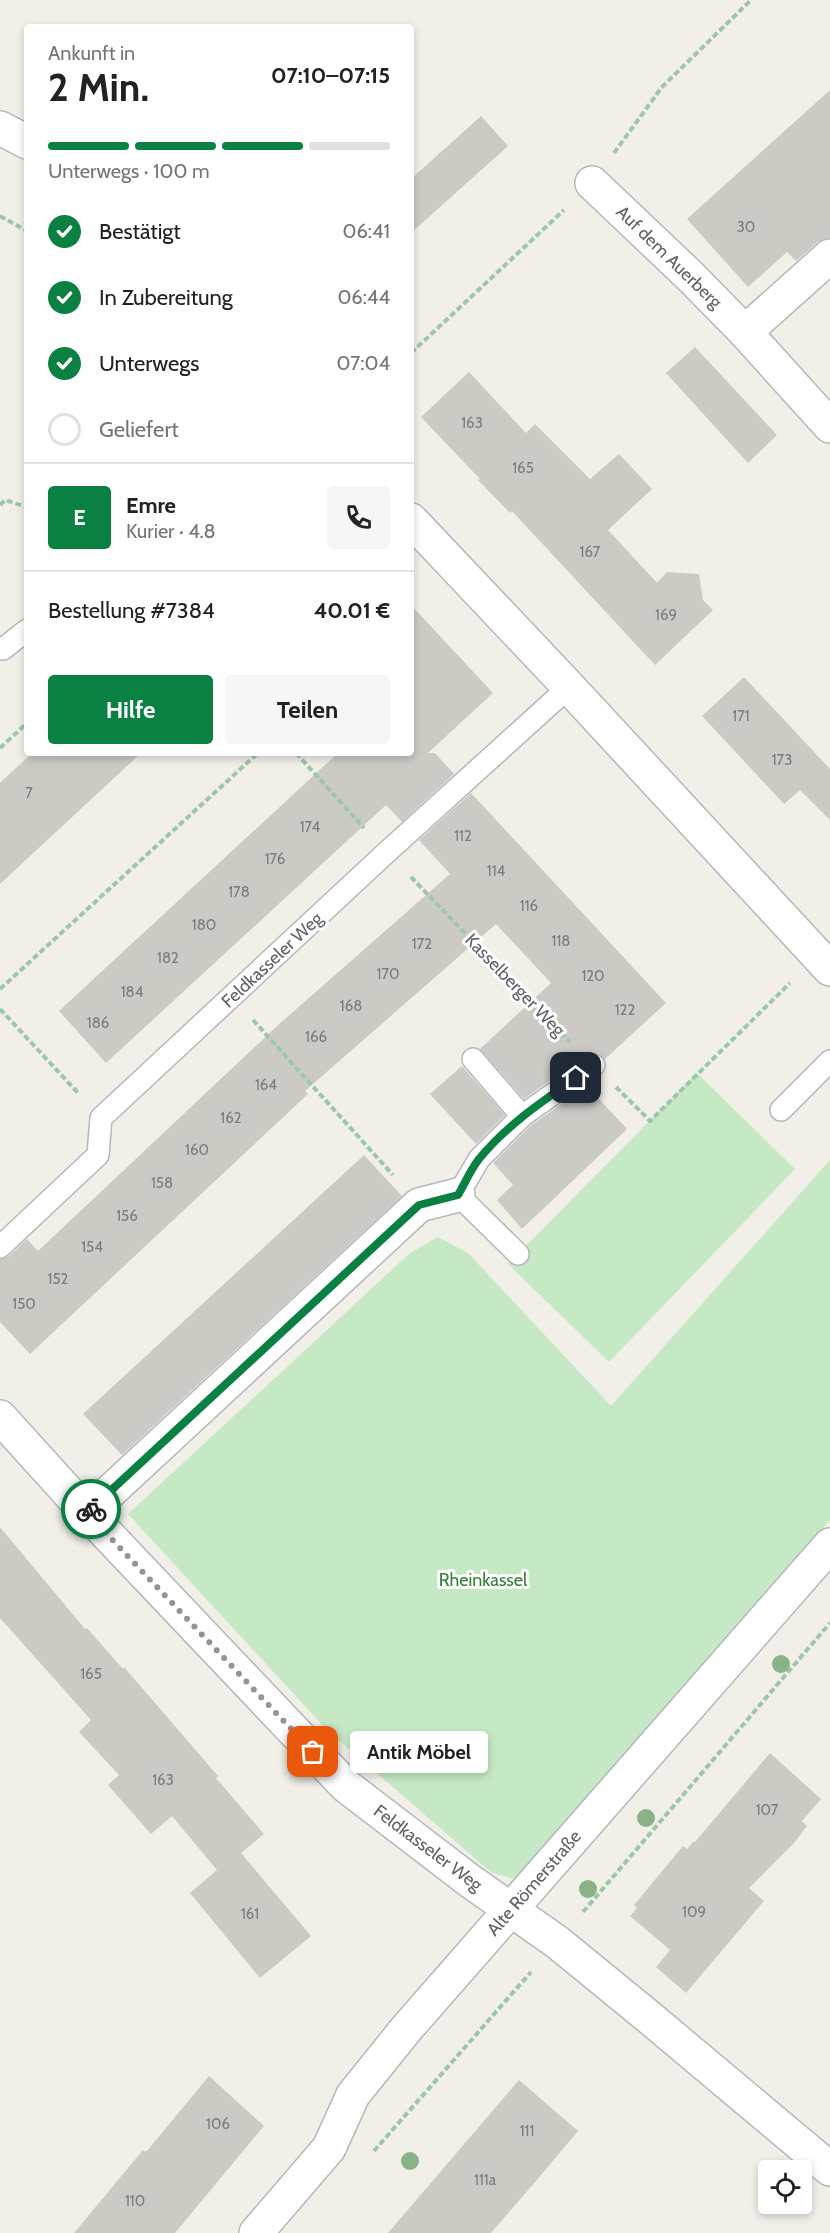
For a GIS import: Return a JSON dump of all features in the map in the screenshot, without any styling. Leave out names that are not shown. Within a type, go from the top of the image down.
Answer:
[{"type":"street","points":[[0,128],[24,140]]},
{"type":"street","name":"Auf dem Auerberg","points":[[592,183],[745,332],[830,426]]},
{"type":"street","points":[[745,332],[830,256]]},
{"type":"street","points":[[414,523],[824,962]]},
{"type":"street","points":[[87,1513],[419,1205],[458,1195]]},
{"type":"street","name":"Feldkasseler Weg","points":[[0,1417],[87,1513],[346,1786],[557,1942],[830,2169]]},
{"type":"street","name":"Alte Römerstraße","points":[[256,2233],[329,2148],[353,2095],[407,2028],[830,1545]]},
{"type":"lane","points":[[3,649],[24,632]]},
{"type":"lane","name":"Feldkasseler Weg","points":[[101,1118],[387,852],[569,687]]},
{"type":"lane","points":[[473,1059],[522,1116]]},
{"type":"lane","points":[[781,1110],[830,1061]]},
{"type":"lane","points":[[518,1254],[458,1195],[479,1160],[522,1116],[594,1065]]},
{"type":"lane","points":[[0,1247],[98,1155],[101,1118]]},
{"type":"path","points":[[414,349],[592,183],[662,87],[751,0]]},
{"type":"path","points":[[0,216],[24,229]]},
{"type":"path","points":[[0,505],[5,500],[24,506]]},
{"type":"path","points":[[0,748],[24,726]]},
{"type":"path","points":[[0,989],[255,756]]},
{"type":"path","name":"Kasselberger Weg","points":[[299,756],[387,852],[650,1121],[824,962]]},
{"type":"path","points":[[233,997],[419,1205]]},
{"type":"path","points":[[0,1009],[101,1118]]},
{"type":"path","points":[[371,2154],[557,1942],[830,1623]]},
{"type":"green space","points":[[697,1073],[795,1169],[609,1362],[508,1264]]},
{"type":"green space","name":"Rheinkassel","points":[[830,1160],[830,1520],[519,1880],[492,1873],[327,1730],[128,1514],[410,1253],[438,1237],[468,1253],[611,1406]]},
{"type":"building","points":[[830,90],[830,238],[818,242],[796,261],[787,252],[748,287],[687,219]]},
{"type":"building","points":[[481,116],[508,146],[414,230],[414,176]]},
{"type":"building","points":[[695,347],[777,435],[748,463],[666,373]]},
{"type":"building","points":[[469,372],[526,433],[535,424],[590,479],[619,454],[652,489],[608,530],[657,583],[667,572],[699,574],[703,600],[713,610],[655,665],[421,417]]},
{"type":"building","points":[[414,608],[493,693],[428,753],[435,753],[454,774],[402,822],[386,805],[106,1063],[59,1011],[335,756],[414,756]]},
{"type":"building","points":[[744,677],[830,769],[830,820],[800,790],[784,804],[702,716]]},
{"type":"building","points":[[29,756],[138,756],[0,884],[0,783]]},
{"type":"building","points":[[471,793],[666,1003],[605,1059],[599,1053],[587,1054],[524,1099],[480,1049],[551,983],[496,924],[305,1091],[308,1094],[30,1354],[0,1322],[0,1259],[9,1256],[27,1239],[38,1251],[277,1026],[450,874],[419,840]]},
{"type":"building","points":[[462,1066],[505,1115],[476,1144],[430,1094]]},
{"type":"building","points":[[587,1086],[627,1129],[522,1229],[497,1200],[513,1185],[493,1163],[530,1126]]},
{"type":"building","points":[[364,1155],[402,1196],[122,1455],[83,1414]]},
{"type":"building","points":[[0,1527],[85,1629],[87,1628],[123,1669],[124,1667],[218,1776],[216,1778],[264,1834],[241,1853],[311,1936],[260,1978],[190,1893],[217,1870],[172,1816],[151,1834],[108,1785],[119,1775],[79,1732],[91,1720],[0,1618]]},
{"type":"building","points":[[770,1753],[821,1799],[802,1821],[807,1826],[794,1843],[749,1888],[764,1901],[686,1993],[656,1967],[670,1950],[630,1916],[637,1908],[634,1905],[683,1846],[687,1849],[695,1842]]},
{"type":"building","points":[[209,2076],[264,2126],[175,2233],[74,2233],[143,2150],[146,2152]]},
{"type":"building","points":[[519,2080],[578,2131],[536,2181],[491,2233],[388,2233]]},
{"type":"way so far","points":[[91,1509],[87,1513],[313,1752]]},
{"type":"place","name":"Antik Möbel","points":[[313,1752]]},
{"type":"route","points":[[91,1509],[419,1205],[458,1195],[479,1160],[522,1116],[576,1078]]}]
